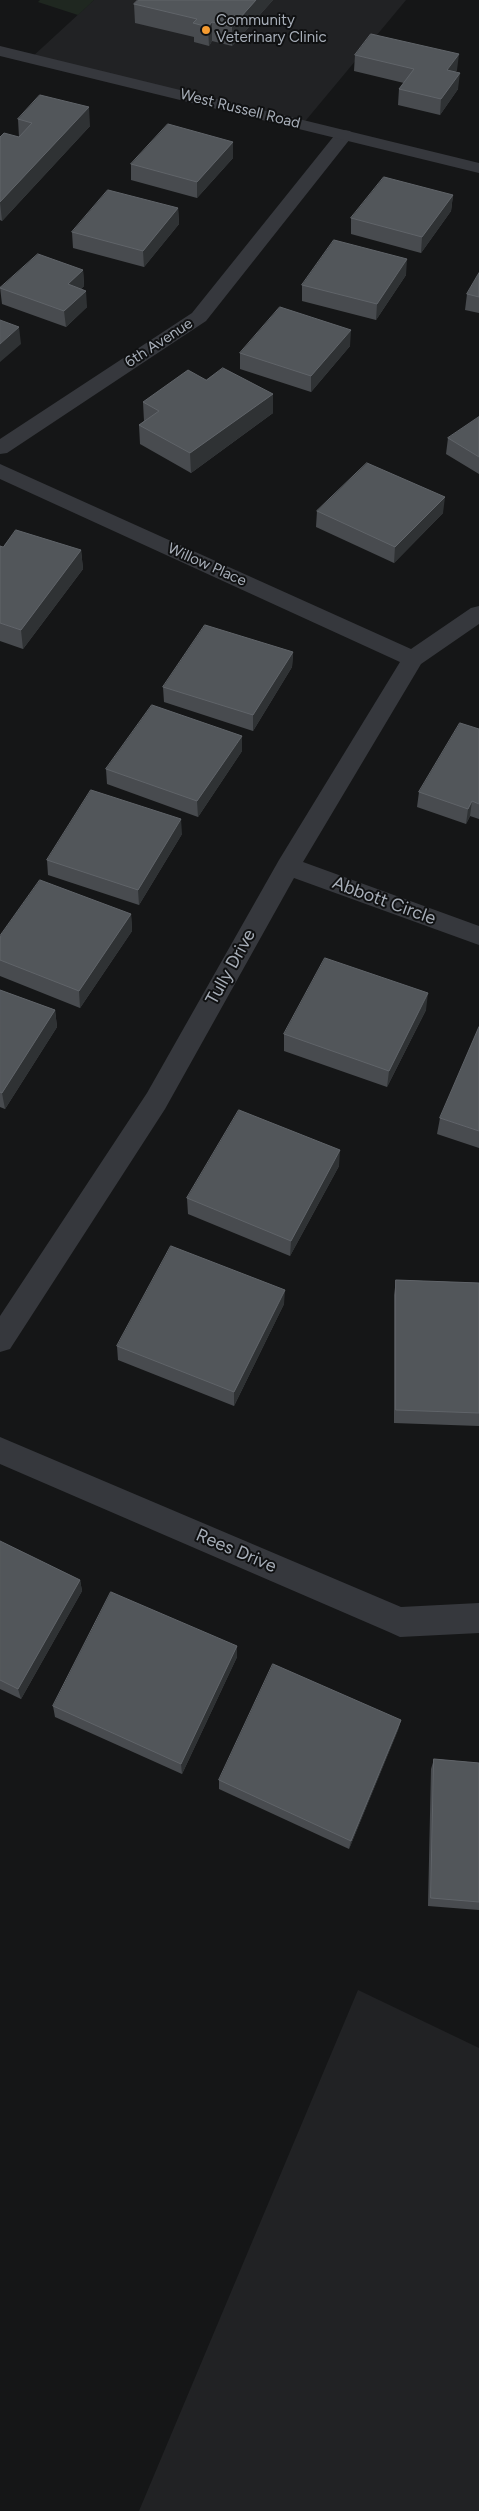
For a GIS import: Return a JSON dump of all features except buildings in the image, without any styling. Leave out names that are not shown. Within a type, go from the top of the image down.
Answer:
[{"type":"street","name":"West Russell Road","points":[[0,51],[479,168]]},
{"type":"street","name":"6th Avenue","points":[[0,448],[199,317],[344,135]]},
{"type":"street","name":"Willow Place","points":[[0,471],[413,659]]},
{"type":"street","name":"Tully Drive","points":[[0,1340],[156,1101],[288,866],[413,659],[479,613]]},
{"type":"street","name":"Abbott Circle","points":[[288,866],[479,936]]},
{"type":"street","name":"Rees Drive","points":[[0,1450],[400,1622],[479,1618]]},
{"type":"shaded area","points":[[40,0],[94,0],[78,15],[38,2]]},
{"type":"shaded area","points":[[94,0],[406,0],[302,125],[31,58]]},
{"type":"shaded area","points":[[358,1990],[479,2048],[479,2511],[139,2511]]},
{"type":"place","name":"Community Veterinary Clinic","points":[[206,30]]}]
